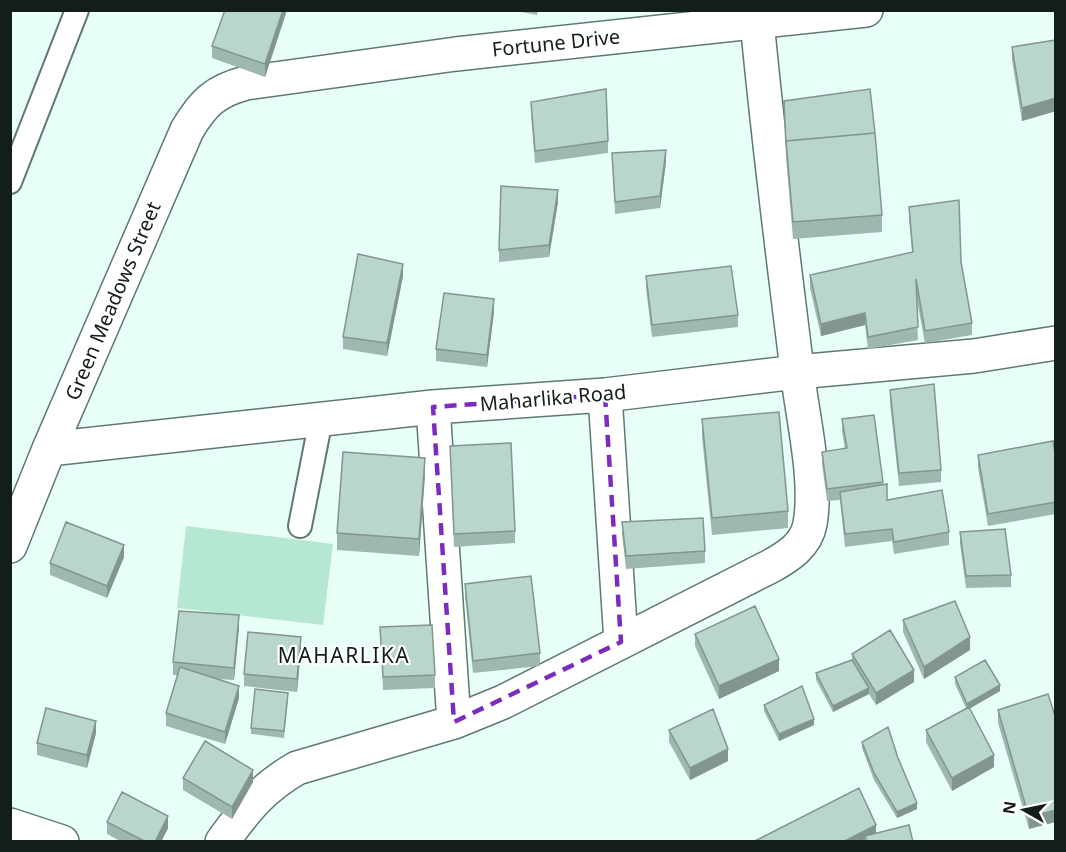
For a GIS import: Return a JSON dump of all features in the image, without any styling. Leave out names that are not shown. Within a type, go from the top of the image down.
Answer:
[{"type":"street","name":"Fortune Drive","points":[[246,82],[756,17],[866,10]]},
{"type":"street","points":[[222,842],[262,792],[276,780],[297,768],[454,722],[502,702],[771,566],[791,554],[803,540],[809,526],[812,484],[756,17]]},
{"type":"street","name":"Green Meadows Street","points":[[10,546],[49,449],[187,130],[196,114],[209,100],[224,89],[246,82]]},
{"type":"street","name":"Maharlika Road","points":[[49,449],[433,407],[604,395],[797,372],[974,356],[1056,343]]},
{"type":"street","points":[[604,395],[621,642]]},
{"type":"street","points":[[433,407],[454,722]]},
{"type":"street","points":[[10,825],[62,842]]},
{"type":"lane","points":[[10,182],[77,10]]},
{"type":"lane","points":[[300,526],[321,419]]},
{"type":"highlighted area","points":[[605,395],[621,642],[454,722],[433,407]]},
{"type":"green space","points":[[186,526],[333,544],[323,625],[177,608]]},
{"type":"building","points":[[225,10],[283,10],[265,64],[212,46]]},
{"type":"building","points":[[1056,40],[1056,98],[1022,108],[1012,47]]},
{"type":"building","points":[[606,89],[608,141],[535,151],[531,102]]},
{"type":"building","points":[[870,89],[875,133],[786,141],[786,146],[784,101]]},
{"type":"building","points":[[875,133],[882,215],[793,222],[786,141]]},
{"type":"building","points":[[666,150],[660,196],[615,202],[612,153]]},
{"type":"building","points":[[501,186],[558,190],[549,245],[499,250]]},
{"type":"building","points":[[959,200],[961,262],[972,323],[925,331],[916,279],[918,327],[868,337],[865,313],[821,324],[810,275],[913,252],[909,207]]},
{"type":"building","points":[[358,254],[403,264],[387,343],[343,337]]},
{"type":"building","points":[[731,266],[738,315],[652,325],[646,276]]},
{"type":"building","points":[[444,293],[494,299],[487,355],[436,349]]},
{"type":"building","points":[[934,384],[941,470],[899,473],[890,390]]},
{"type":"building","points":[[779,412],[788,511],[712,518],[702,419]]},
{"type":"building","points":[[874,415],[883,482],[827,489],[822,452],[847,448],[842,419]]},
{"type":"building","points":[[1053,441],[1056,458],[1056,502],[988,514],[978,455]]},
{"type":"building","points":[[511,443],[515,531],[454,534],[450,446]]},
{"type":"building","points":[[343,452],[425,458],[419,539],[337,533]]},
{"type":"building","points":[[887,484],[887,500],[942,490],[949,532],[894,542],[892,529],[845,534],[840,492]]},
{"type":"building","points":[[703,518],[705,551],[626,556],[622,522]]},
{"type":"building","points":[[66,522],[124,545],[107,586],[50,563]]},
{"type":"building","points":[[1005,529],[1011,575],[966,576],[960,532]]},
{"type":"building","points":[[531,576],[540,653],[473,661],[465,584]]},
{"type":"building","points":[[955,601],[970,637],[924,667],[903,620]]},
{"type":"building","points":[[755,606],[779,659],[719,686],[695,634]]},
{"type":"building","points":[[179,611],[239,615],[234,668],[173,662]]},
{"type":"building","points":[[432,625],[435,675],[383,677],[380,627]]},
{"type":"building","points":[[890,630],[914,670],[876,693],[852,654]]},
{"type":"building","points":[[248,632],[301,637],[297,679],[244,674]]},
{"type":"building","points":[[852,660],[869,688],[833,706],[816,673]]},
{"type":"building","points":[[985,660],[1000,685],[967,704],[955,677]]},
{"type":"building","points":[[180,667],[239,686],[225,732],[166,713]]},
{"type":"building","points":[[802,686],[814,719],[779,734],[764,705]]},
{"type":"building","points":[[255,689],[288,693],[284,731],[251,728]]},
{"type":"building","points":[[1048,694],[1056,719],[1056,810],[1029,817],[998,710]]},
{"type":"building","points":[[969,707],[994,755],[952,778],[926,730]]},
{"type":"building","points":[[46,708],[96,721],[87,755],[37,743]]},
{"type":"building","points":[[713,709],[728,749],[690,768],[669,730]]},
{"type":"building","points":[[888,727],[917,803],[897,812],[874,773],[862,742]]},
{"type":"building","points":[[205,741],[253,770],[232,807],[183,778]]},
{"type":"building","points":[[859,788],[876,825],[843,842],[753,842]]},
{"type":"building","points":[[122,792],[168,816],[155,842],[146,842],[107,822]]},
{"type":"building","points":[[909,825],[913,842],[867,842],[865,836]]},
{"type":"district","name":"MAHARLIKA","points":[[344,656]]}]
